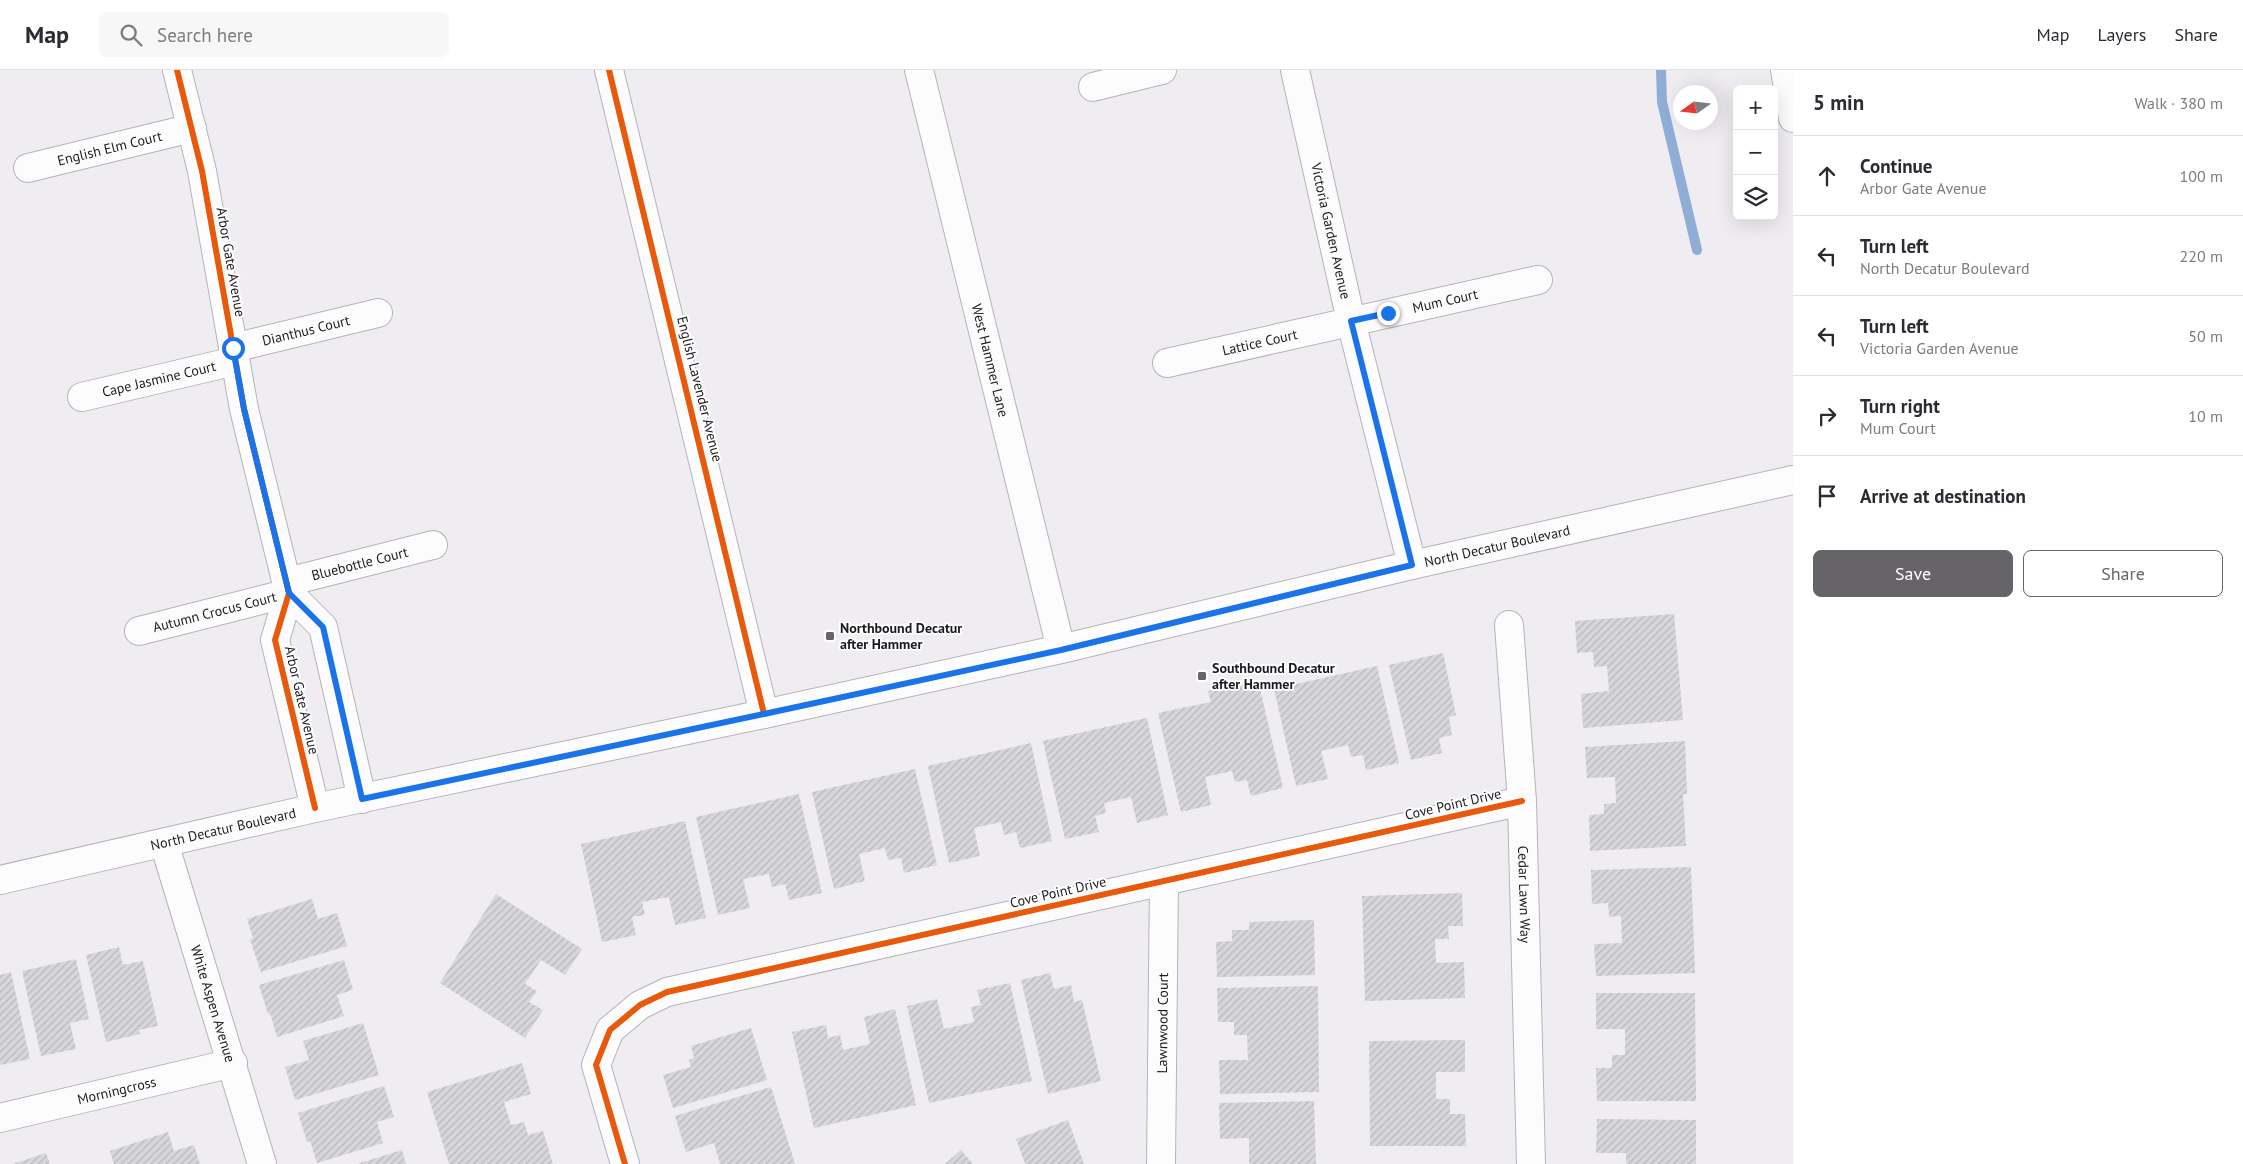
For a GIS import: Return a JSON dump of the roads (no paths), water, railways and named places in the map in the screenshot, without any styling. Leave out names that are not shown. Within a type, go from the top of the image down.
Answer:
[{"type":"street","name":"Arbor Gate Avenue","points":[[176,70],[202,171],[244,409],[288,587],[275,640],[315,808]]},
{"type":"street","name":"English Lavender Avenue","points":[[609,70],[764,714]]},
{"type":"street","name":"West Hammer Lane","points":[[919,70],[1061,650]]},
{"type":"street","points":[[1093,88],[1162,70]]},
{"type":"street","name":"Victoria Garden Avenue","points":[[1296,70],[1351,321],[1412,565]]},
{"type":"street","points":[[1785,70],[1791,104]]},
{"type":"street","name":"English Elm Court","points":[[28,168],[192,128]]},
{"type":"street","name":"Mum Court","points":[[1351,321],[1538,280]]},
{"type":"street","name":"Dianthus Court","points":[[234,355],[378,313]]},
{"type":"street","name":"Lattice Court","points":[[1167,363],[1351,321]]},
{"type":"street","name":"Cape Jasmine Court","points":[[82,398],[234,355]]},
{"type":"street","name":"North Decatur Boulevard","points":[[0,880],[315,808],[1061,650],[1412,565],[1793,480]]},
{"type":"street","name":"Bluebottle Court","points":[[288,587],[433,545]]},
{"type":"street","points":[[288,587],[323,627],[362,799]]},
{"type":"street","name":"Autumn Crocus Court","points":[[139,631],[288,587]]},
{"type":"street","name":"Cedar Lawn Way","points":[[1509,625],[1522,801],[1531,1164]]},
{"type":"street","name":"Cove Point Drive","points":[[625,1164],[596,1065],[610,1030],[640,1005],[667,992],[1522,801]]},
{"type":"street","name":"White Aspen Avenue","points":[[164,843],[233,1063],[262,1164]]},
{"type":"street","name":"Lawnwood Court","points":[[1161,1164],[1164,881]]},
{"type":"street","name":"Morningcross","points":[[0,1118],[233,1063]]},
{"type":"waterway","points":[[1661,70],[1662,102],[1697,250]]},
{"type":"place","name":"Northbound Decatur after Hammer","points":[[830,636]]},
{"type":"place","name":"Southbound Decatur after Hammer","points":[[1202,676]]}]
